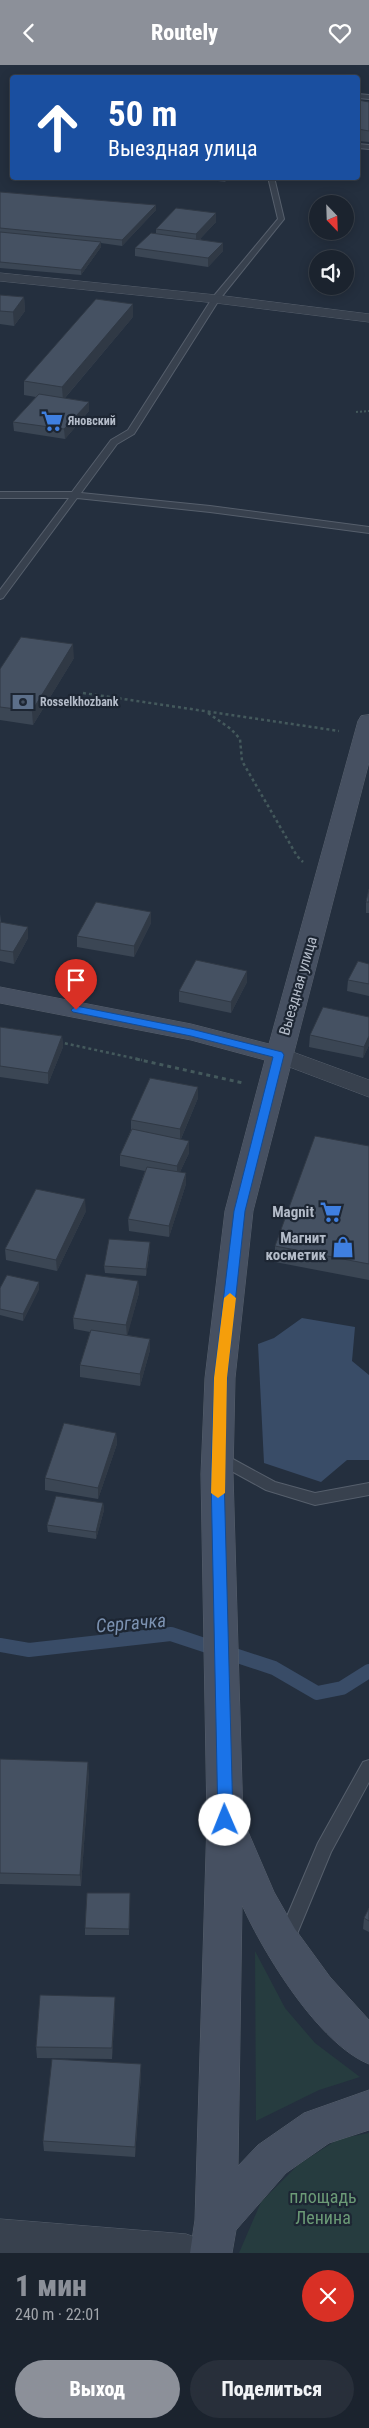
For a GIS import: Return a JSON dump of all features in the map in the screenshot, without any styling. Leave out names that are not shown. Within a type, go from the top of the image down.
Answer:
[{"type":"street","points":[[0,277],[216,299],[369,319]]},
{"type":"street","name":"Выездная улица","points":[[214,2237],[225,1820],[218,1457],[220,1378],[239,1211],[278,1055],[326,885],[367,728]]},
{"type":"street","points":[[0,995],[191,1032],[278,1055],[369,1089]]},
{"type":"street","points":[[225,1820],[271,1927],[315,1988],[358,2037],[369,2045]]},
{"type":"street","points":[[214,2237],[272,2159],[318,2127],[369,2110]]},
{"type":"street","points":[[0,2238],[186,2253]]},
{"type":"lane","points":[[0,596],[114,442],[131,432],[216,299],[281,219],[272,180]]},
{"type":"lane","points":[[0,495],[75,495],[210,509],[369,530]]},
{"type":"lane","points":[[218,1457],[271,1486],[315,1499],[369,1489]]},
{"type":"lane","points":[[284,1944],[324,1848],[369,1767]]},
{"type":"path","points":[[356,412],[369,411]]},
{"type":"path","points":[[83,693],[206,711],[367,728]]},
{"type":"path","points":[[206,711],[231,729],[240,739],[242,761],[297,856],[326,885]]},
{"type":"path","points":[[58,1041],[270,1089]]},
{"type":"green space","points":[[255,1951],[285,2008],[315,2043],[360,2077],[319,2090],[256,2121]]},
{"type":"green space","name":"площадь Ленина","points":[[369,2133],[369,2253],[239,2253],[261,2202],[298,2165],[338,2139]]},
{"type":"water","points":[[302,1318],[355,1327],[352,1361],[369,1375],[369,1460],[347,1460],[321,1482],[264,1463],[258,1344],[274,1338]]},
{"type":"building","points":[[360,100],[369,102],[369,131],[360,129]]},
{"type":"building","points":[[0,192],[156,205],[122,240],[0,228]]},
{"type":"building","points":[[176,208],[216,213],[196,234],[156,229]]},
{"type":"building","points":[[0,232],[101,242],[81,270],[0,262]]},
{"type":"building","points":[[151,233],[223,243],[208,258],[135,248]]},
{"type":"building","points":[[0,295],[24,297],[13,312],[0,311]]},
{"type":"building","points":[[96,299],[133,304],[62,387],[24,381]]},
{"type":"building","points":[[39,394],[89,402],[64,429],[13,422]]},
{"type":"building","name":"Rosselkhozbank","points":[[21,637],[73,644],[32,711],[0,707],[0,669]]},
{"type":"building","points":[[369,889],[369,902],[366,902]]},
{"type":"building","points":[[96,902],[151,912],[134,946],[77,936]]},
{"type":"building","points":[[0,922],[28,927],[13,952],[0,950]]},
{"type":"building","points":[[196,960],[247,971],[231,1002],[179,991]]},
{"type":"building","points":[[358,961],[369,964],[369,984],[348,980]]},
{"type":"building","points":[[323,1007],[369,1017],[369,1036],[364,1047],[310,1035]]},
{"type":"building","points":[[0,1027],[62,1036],[48,1073],[0,1066]]},
{"type":"building","points":[[150,1078],[198,1087],[180,1129],[131,1120]]},
{"type":"building","points":[[132,1129],[189,1141],[177,1166],[120,1155]]},
{"type":"building","name":"Magnit","points":[[315,1136],[369,1146],[369,1264],[275,1246]]},
{"type":"building","points":[[147,1167],[186,1173],[169,1226],[128,1219]]},
{"type":"building","points":[[36,1189],[85,1199],[56,1260],[5,1249]]},
{"type":"building","points":[[109,1239],[150,1242],[146,1269],[104,1266]]},
{"type":"building","points":[[86,1274],[138,1281],[126,1325],[73,1318]]},
{"type":"building","points":[[7,1275],[39,1282],[23,1314],[0,1309],[0,1288]]},
{"type":"building","points":[[91,1330],[150,1339],[140,1374],[80,1365]]},
{"type":"building","points":[[64,1423],[116,1433],[98,1488],[45,1478]]},
{"type":"building","points":[[56,1496],[103,1503],[96,1532],[47,1525]]},
{"type":"building","points":[[0,1759],[88,1762],[80,1875],[0,1873]]},
{"type":"building","points":[[87,1893],[130,1893],[129,1929],[85,1928]]},
{"type":"building","points":[[369,1908],[369,1921],[364,1918]]},
{"type":"building","points":[[40,1995],[115,1997],[112,2048],[36,2047]]},
{"type":"building","points":[[52,2059],[141,2064],[135,2147],[43,2141]]},
{"type":"waterway","name":"Сергачка","points":[[0,1645],[29,1650],[171,1634],[274,1668],[317,1693],[342,1688],[369,1671]]},
{"type":"slow traffic","points":[[218,1493],[220,1378],[230,1298]]},
{"type":"place","name":"Яновский","points":[[52,421]]},
{"type":"place","name":"Rosselkhozbank","points":[[23,702]]},
{"type":"place","name":"Magnit","points":[[331,1212]]},
{"type":"place","name":"Магнит косметик","points":[[343,1247]]},
{"type":"route","points":[[76,1010],[191,1032],[278,1055],[239,1211],[220,1378],[217,1474],[221,1581],[225,1820]]}]
